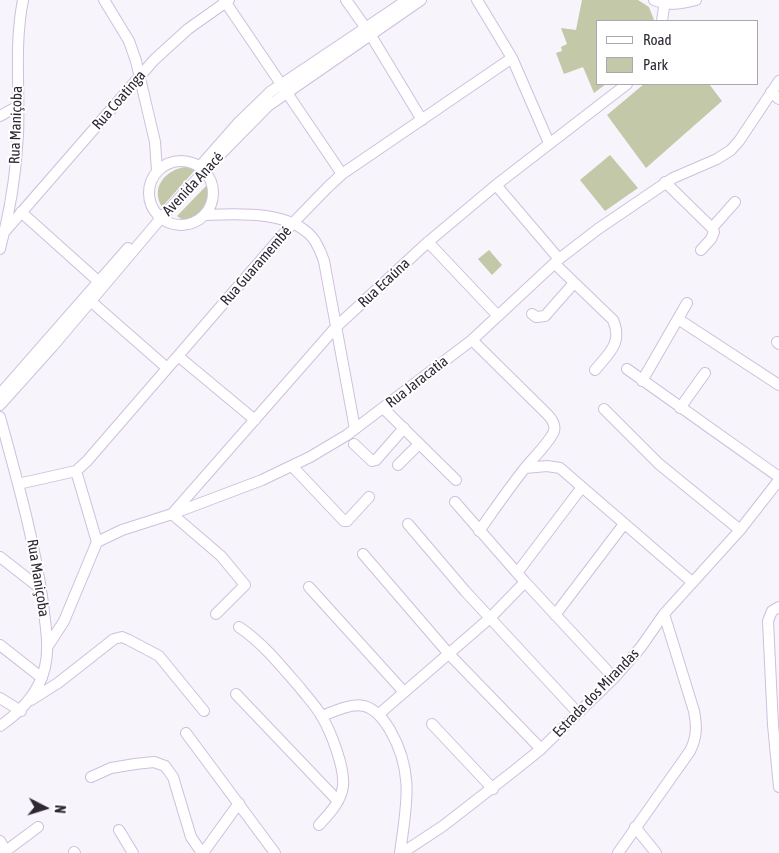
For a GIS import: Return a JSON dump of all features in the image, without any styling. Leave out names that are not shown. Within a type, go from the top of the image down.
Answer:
[{"type":"street","name":"Rua Maniçoba","points":[[0,248],[9,210],[16,154],[18,41],[23,0]]},
{"type":"street","points":[[104,0],[129,41],[140,76],[155,142],[157,171]]},
{"type":"street","points":[[346,0],[368,31],[422,120]]},
{"type":"street","name":"Avenida Anacé","points":[[368,31],[407,0]]},
{"type":"street","name":"Avenida Anacé","points":[[0,405],[88,299],[201,169],[268,106],[284,88],[368,31],[421,0]]},
{"type":"street","points":[[654,0],[680,4],[694,0]]},
{"type":"street","points":[[226,1],[342,174]]},
{"type":"street","name":"Rua Coatinga","points":[[2,236],[140,76],[173,42],[226,1]]},
{"type":"street","points":[[479,1],[512,58],[549,143]]},
{"type":"street","points":[[662,20],[665,2]]},
{"type":"street","name":"Rua Guaramembé","points":[[76,471],[87,461],[326,188],[342,174],[512,58]]},
{"type":"street","name":"Rua Jaracatia","points":[[97,542],[122,530],[172,514],[262,480],[335,443],[472,340],[557,262],[598,229],[665,182],[718,158],[731,150],[775,95],[779,81]]},
{"type":"street","name":"Rua Ecaúna","points":[[172,514],[336,327],[428,242],[496,185],[626,85]]},
{"type":"street","points":[[0,116],[18,106]]},
{"type":"street","points":[[155,142],[170,163]]},
{"type":"street","points":[[185,161],[201,169],[209,178],[212,187],[212,202],[204,215],[196,222],[187,225],[167,223],[153,209],[149,199],[149,189],[157,171],[170,163],[185,161]]},
{"type":"street","points":[[665,182],[712,228],[713,236],[701,250]]},
{"type":"street","points":[[496,185],[574,283],[613,320],[618,336],[616,343],[595,370]]},
{"type":"street","points":[[212,202],[237,214]]},
{"type":"street","points":[[712,228],[735,202]]},
{"type":"street","points":[[9,210],[21,212],[98,281]]},
{"type":"street","points":[[204,215],[237,214],[269,217],[293,224],[312,237],[324,261],[355,429]]},
{"type":"street","name":"Avenida Anacé","points":[[0,394],[88,299],[98,281],[159,216]]},
{"type":"street","points":[[428,242],[498,316]]},
{"type":"street","points":[[532,314],[536,317],[545,316],[574,283]]},
{"type":"street","points":[[88,299],[167,368]]},
{"type":"street","points":[[642,380],[687,303]]},
{"type":"street","points":[[678,319],[779,385]]},
{"type":"street","points":[[472,340],[554,423],[554,431],[479,531]]},
{"type":"street","points":[[178,356],[255,420]]},
{"type":"street","points":[[627,369],[779,478]]},
{"type":"street","points":[[680,408],[705,373]]},
{"type":"street","points":[[383,408],[456,480]]},
{"type":"street","points":[[604,410],[659,464],[740,530]]},
{"type":"street","name":"Rua Maniçoba","points":[[0,417],[26,511],[41,590],[48,646],[42,678],[30,701],[0,726]]},
{"type":"street","points":[[354,444],[372,461],[376,460],[404,428]]},
{"type":"street","points":[[398,465],[419,444]]},
{"type":"street","points":[[292,466],[344,521],[347,521],[369,497]]},
{"type":"street","points":[[525,468],[556,467],[582,487],[692,582]]},
{"type":"street","points":[[18,484],[76,471],[97,542],[64,621],[48,646]]},
{"type":"street","name":"Estrada dos Mirandas","points":[[401,853],[444,826],[493,789],[541,749],[614,678],[641,647],[664,614],[740,530],[779,478]]},
{"type":"street","points":[[517,573],[582,487]]},
{"type":"street","points":[[455,502],[525,582],[614,678]]},
{"type":"street","points":[[172,514],[221,556],[245,585],[216,614]]},
{"type":"street","points":[[408,524],[447,572],[578,713]]},
{"type":"street","points":[[555,615],[624,524]]},
{"type":"street","points":[[363,554],[449,654],[541,749]]},
{"type":"street","points":[[0,557],[41,590]]},
{"type":"street","points":[[380,714],[490,618],[525,582]]},
{"type":"street","points":[[309,587],[404,692]]},
{"type":"street","points":[[779,607],[772,611],[768,621],[775,669],[779,787]]},
{"type":"street","points":[[618,853],[690,751],[697,731],[694,711],[664,614]]},
{"type":"street","points":[[239,627],[275,658],[322,716],[342,769],[343,788],[338,801],[319,825]]},
{"type":"street","points":[[30,701],[58,683],[114,639],[122,638],[154,653],[163,660],[204,711]]},
{"type":"street","points":[[0,645],[42,678]]},
{"type":"street","points":[[236,694],[338,801]]},
{"type":"street","points":[[0,698],[20,711]]},
{"type":"street","points":[[322,716],[348,707],[358,706],[366,707],[380,714],[399,748],[407,779],[401,853]]},
{"type":"street","points":[[432,724],[493,789]]},
{"type":"street","points":[[186,733],[275,853]]},
{"type":"street","points":[[91,776],[111,768],[135,764],[154,762],[165,766],[173,777],[191,836],[202,853],[239,803]]},
{"type":"street","points":[[0,841],[5,852],[38,827]]},
{"type":"street","points":[[635,828],[656,853]]},
{"type":"street","points":[[119,830],[133,853]]},
{"type":"green space","points":[[582,0],[638,0],[649,7],[654,20],[596,20],[596,85],[605,85],[594,93],[583,67],[564,74],[556,53],[562,51],[561,47],[567,44],[561,28],[576,30]]},
{"type":"green space","points":[[643,85],[710,85],[722,101],[646,168],[607,115]]},
{"type":"green space","points":[[610,155],[638,188],[605,211],[580,180]]},
{"type":"green space","points":[[185,167],[195,170],[162,207],[158,193],[159,186],[166,176]]},
{"type":"green space","points":[[208,184],[211,201],[204,214],[191,220],[184,220],[177,216]]},
{"type":"green space","points":[[489,250],[502,265],[492,275],[478,259]]}]
